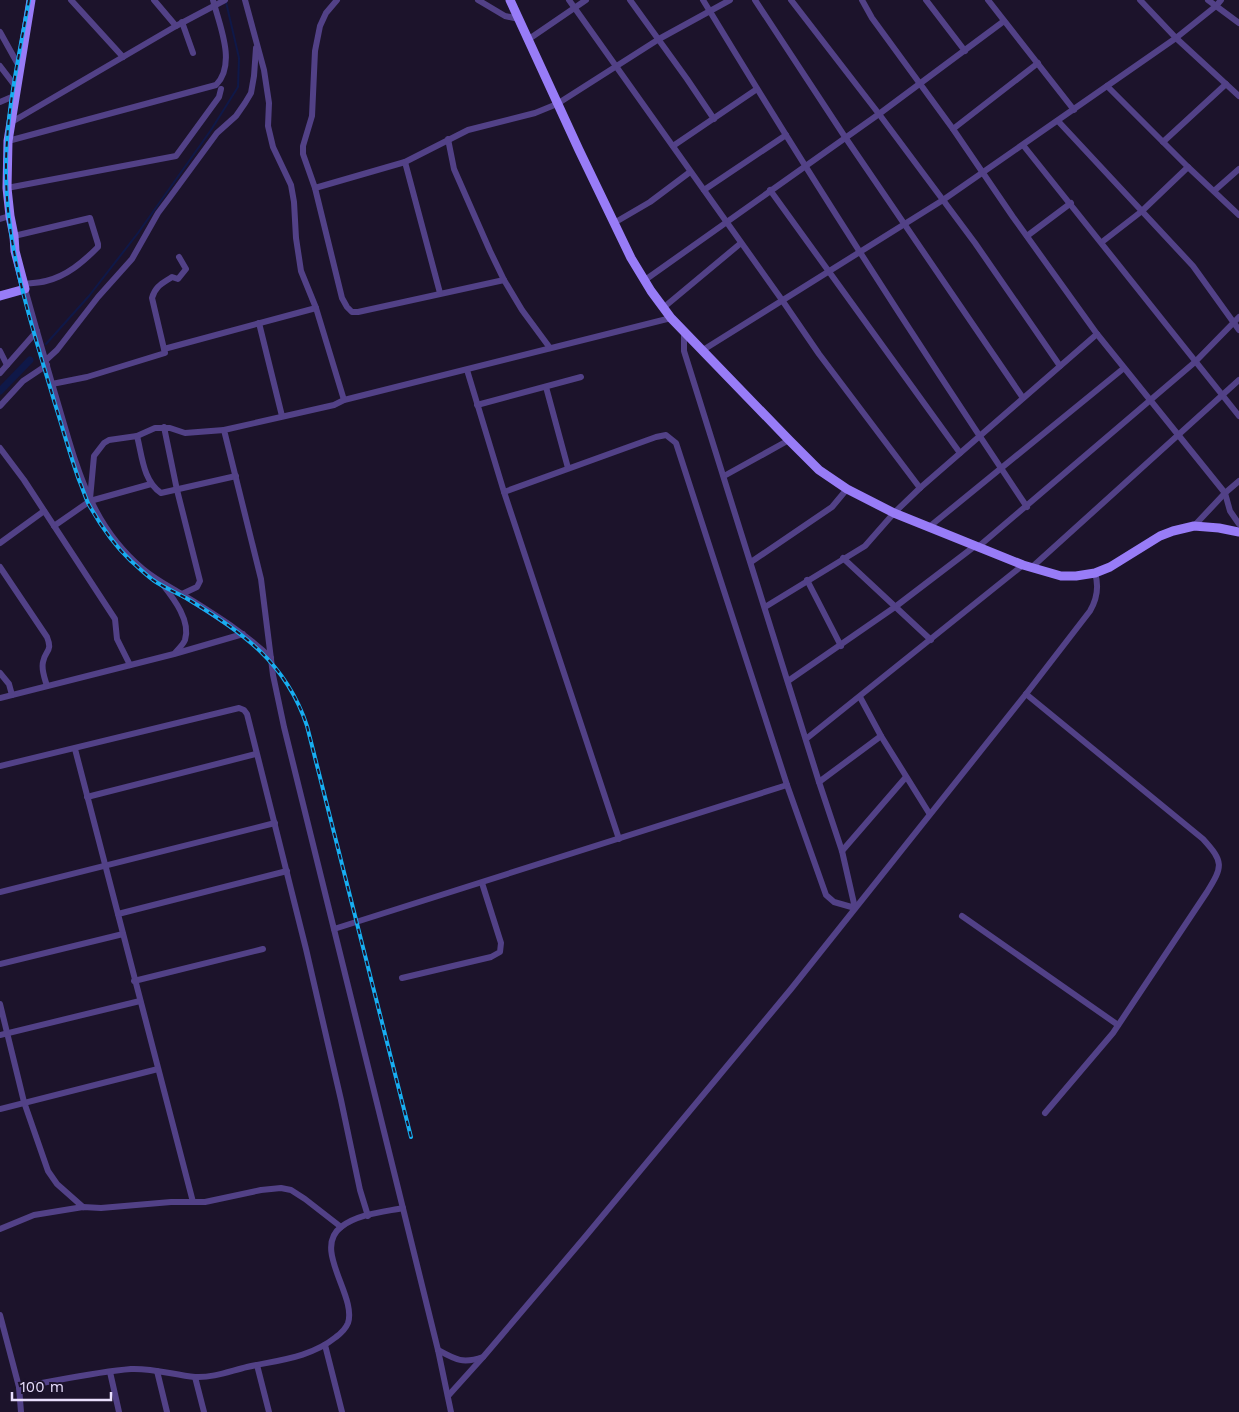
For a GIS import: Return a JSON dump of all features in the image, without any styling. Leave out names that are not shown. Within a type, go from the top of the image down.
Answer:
[{"type":"street","points":[[31,0],[8,141],[7,188],[10,216],[15,251],[24,287],[74,457],[90,501],[115,541],[130,558],[160,582],[182,594],[243,634],[271,658]]},
{"type":"street","points":[[71,0],[122,57]]},
{"type":"street","points":[[154,0],[176,26]]},
{"type":"street","points":[[245,0],[264,70],[269,103],[268,126],[273,147],[291,185],[293,194],[300,271],[316,308],[344,400]]},
{"type":"street","points":[[337,0],[326,13],[320,26],[315,51],[312,116],[303,146],[305,162],[315,188],[342,298],[346,307],[352,312],[358,312],[504,280]]},
{"type":"street","points":[[478,0],[505,16],[519,19]]},
{"type":"street","points":[[510,0],[557,104],[631,258],[644,280],[671,318],[819,470],[847,489],[894,513],[1027,567],[1061,576],[1095,573],[1110,567],[1129,557],[1160,536],[1173,531],[1194,526],[1239,532]]},
{"type":"street","points":[[569,0],[819,354],[920,488]]},
{"type":"street","points":[[529,39],[586,0]]},
{"type":"street","points":[[630,0],[714,118]]},
{"type":"street","points":[[703,0],[891,303],[1027,506]]},
{"type":"street","points":[[315,188],[405,162],[468,130],[535,113],[557,104],[659,39],[730,0]]},
{"type":"street","points":[[755,0],[845,137],[1022,398]]},
{"type":"street","points":[[791,0],[943,200],[1060,366]]},
{"type":"street","points":[[862,0],[872,18],[953,129],[982,173],[1097,334],[1178,437],[1225,492],[1230,511],[1239,524]]},
{"type":"street","points":[[926,0],[965,50]]},
{"type":"street","points":[[988,0],[1074,110]]},
{"type":"street","points":[[1140,0],[1176,38],[1239,96]]},
{"type":"street","points":[[1208,0],[1239,23]]},
{"type":"street","points":[[703,350],[943,200],[1176,38],[1221,0]]},
{"type":"street","points":[[8,141],[216,86],[225,64],[226,48],[218,2],[10,123]]},
{"type":"street","points":[[644,280],[879,114],[1004,21]]},
{"type":"street","points":[[182,22],[193,52]]},
{"type":"street","points":[[0,32],[20,69]]},
{"type":"street","points":[[0,406],[23,381],[46,363],[132,259],[162,208],[212,139],[236,116],[246,103],[251,93],[254,76],[256,42]]},
{"type":"street","points":[[953,129],[1038,63]]},
{"type":"street","points":[[0,66],[15,92]]},
{"type":"street","points":[[1163,142],[1226,84]]},
{"type":"street","points":[[1107,86],[1239,215]]},
{"type":"street","points":[[7,188],[176,156],[219,97],[221,89]]},
{"type":"street","points":[[673,146],[757,89]]},
{"type":"street","points":[[0,102],[15,92]]},
{"type":"street","points":[[1058,121],[1193,266],[1239,330]]},
{"type":"street","points":[[704,190],[786,134]]},
{"type":"street","points":[[448,140],[454,169],[504,280],[522,310],[550,348]]},
{"type":"street","points":[[1023,144],[1239,416]]},
{"type":"street","points":[[405,162],[440,293]]},
{"type":"street","points":[[1102,242],[1142,211],[1188,167]]},
{"type":"street","points":[[1214,191],[1239,169]]},
{"type":"street","points":[[614,223],[650,202],[690,172]]},
{"type":"street","points":[[770,190],[960,453]]},
{"type":"street","points":[[1027,236],[1071,203]]},
{"type":"street","points":[[0,219],[10,216]]},
{"type":"street","points":[[0,296],[56,278],[82,264],[98,247],[90,218],[14,236]]},
{"type":"street","points":[[663,308],[741,243]]},
{"type":"street","points":[[52,384],[165,354],[152,298],[154,290],[161,284],[172,277],[178,279],[186,270],[179,258]]},
{"type":"street","points":[[164,350],[316,308]]},
{"type":"street","points":[[788,681],[841,646],[977,547],[1195,362],[1239,317]]},
{"type":"street","points":[[90,501],[94,456],[98,449],[109,440],[137,436],[148,430],[164,427],[185,433],[224,430],[334,405],[344,400],[671,318]]},
{"type":"street","points":[[258,323],[282,416]]},
{"type":"street","points":[[0,373],[37,331]]},
{"type":"street","points":[[684,331],[684,351],[765,606],[818,782],[842,851],[854,908]]},
{"type":"street","points":[[765,606],[865,546],[894,513],[920,488],[1097,334]]},
{"type":"street","points":[[0,351],[7,365]]},
{"type":"street","points":[[929,527],[1124,368]]},
{"type":"street","points":[[467,370],[504,492],[620,839]]},
{"type":"street","points":[[477,405],[580,377]]},
{"type":"street","points":[[806,739],[1027,567],[1178,437],[1239,380]]},
{"type":"street","points":[[546,387],[568,468]]},
{"type":"street","points":[[164,427],[177,490],[200,581],[197,587],[182,594]]},
{"type":"street","points":[[224,430],[261,579],[271,658],[284,727],[452,1412]]},
{"type":"street","points":[[137,436],[151,484],[161,493],[236,476]]},
{"type":"street","points":[[504,492],[662,436],[670,437],[676,443],[826,895],[834,902],[854,908]]},
{"type":"street","points":[[724,476],[789,440]]},
{"type":"street","points":[[0,448],[115,619],[117,639],[130,665]]},
{"type":"street","points":[[1194,526],[1225,492],[1239,481]]},
{"type":"street","points":[[54,526],[90,501],[151,484]]},
{"type":"street","points":[[751,562],[832,507],[847,489]]},
{"type":"street","points":[[0,543],[44,511]]},
{"type":"street","points":[[843,558],[931,640]]},
{"type":"street","points":[[0,567],[47,636],[50,644],[49,651],[45,656],[42,670],[47,686]]},
{"type":"street","points":[[448,1396],[484,1356],[791,989],[929,813],[1026,694],[1090,611],[1096,595],[1097,578],[1095,573]]},
{"type":"street","points":[[807,580],[841,646]]},
{"type":"street","points":[[160,582],[177,604],[184,620],[184,640],[174,654]]},
{"type":"street","points":[[0,698],[174,654],[243,634]]},
{"type":"street","points":[[0,673],[9,684],[12,695]]},
{"type":"street","points":[[1026,694],[1203,839],[1216,853],[1220,862],[1218,874],[1207,892],[1118,1025],[1046,1113]]},
{"type":"street","points":[[860,696],[881,736],[929,813]]},
{"type":"street","points":[[0,766],[239,708],[244,710],[247,714],[287,871],[341,1100],[360,1190],[368,1216]]},
{"type":"street","points":[[818,782],[881,736]]},
{"type":"street","points":[[75,749],[193,1202]]},
{"type":"street","points":[[87,797],[256,754]]},
{"type":"street","points":[[842,851],[906,777]]},
{"type":"street","points":[[334,929],[788,785]]},
{"type":"street","points":[[0,892],[274,822]]},
{"type":"street","points":[[118,914],[287,871]]},
{"type":"street","points":[[402,978],[491,957],[500,952],[502,943],[482,883]]},
{"type":"street","points":[[962,916],[1118,1025]]},
{"type":"street","points":[[0,964],[123,934]]},
{"type":"street","points":[[134,981],[264,949]]},
{"type":"street","points":[[4,1034],[140,1001]]},
{"type":"street","points":[[0,1004],[4,1034],[24,1102],[48,1171],[57,1184],[83,1208]]},
{"type":"street","points":[[0,1109],[158,1069]]},
{"type":"street","points":[[0,1229],[34,1214],[83,1208],[171,1202],[205,1202],[261,1190],[281,1188],[291,1190],[305,1199],[341,1227]]},
{"type":"street","points":[[19,1387],[133,1369],[195,1376],[213,1376],[257,1365],[286,1361],[325,1345],[340,1334],[348,1323],[349,1316],[331,1247],[333,1236],[341,1227],[352,1221],[402,1208]]},
{"type":"street","points":[[0,1315],[19,1387],[21,1412]]},
{"type":"street","points":[[325,1345],[342,1412]]},
{"type":"street","points":[[438,1350],[462,1361],[475,1360],[484,1356]]},
{"type":"street","points":[[257,1365],[269,1412]]},
{"type":"street","points":[[157,1371],[167,1412]]},
{"type":"street","points":[[110,1372],[119,1412]]},
{"type":"street","points":[[195,1376],[204,1412]]},
{"type":"waterway","points":[[46,344],[89,296],[138,233],[211,130],[238,87],[239,58],[226,2]]},
{"type":"waterway","points":[[0,391],[30,360]]},
{"type":"railway","points":[[29,0],[13,87],[8,131],[6,153],[7,204],[16,262],[23,291],[38,348],[76,471],[92,511],[107,534],[125,555],[153,580],[206,610],[243,636],[274,666],[298,703],[307,726],[411,1137]]}]
